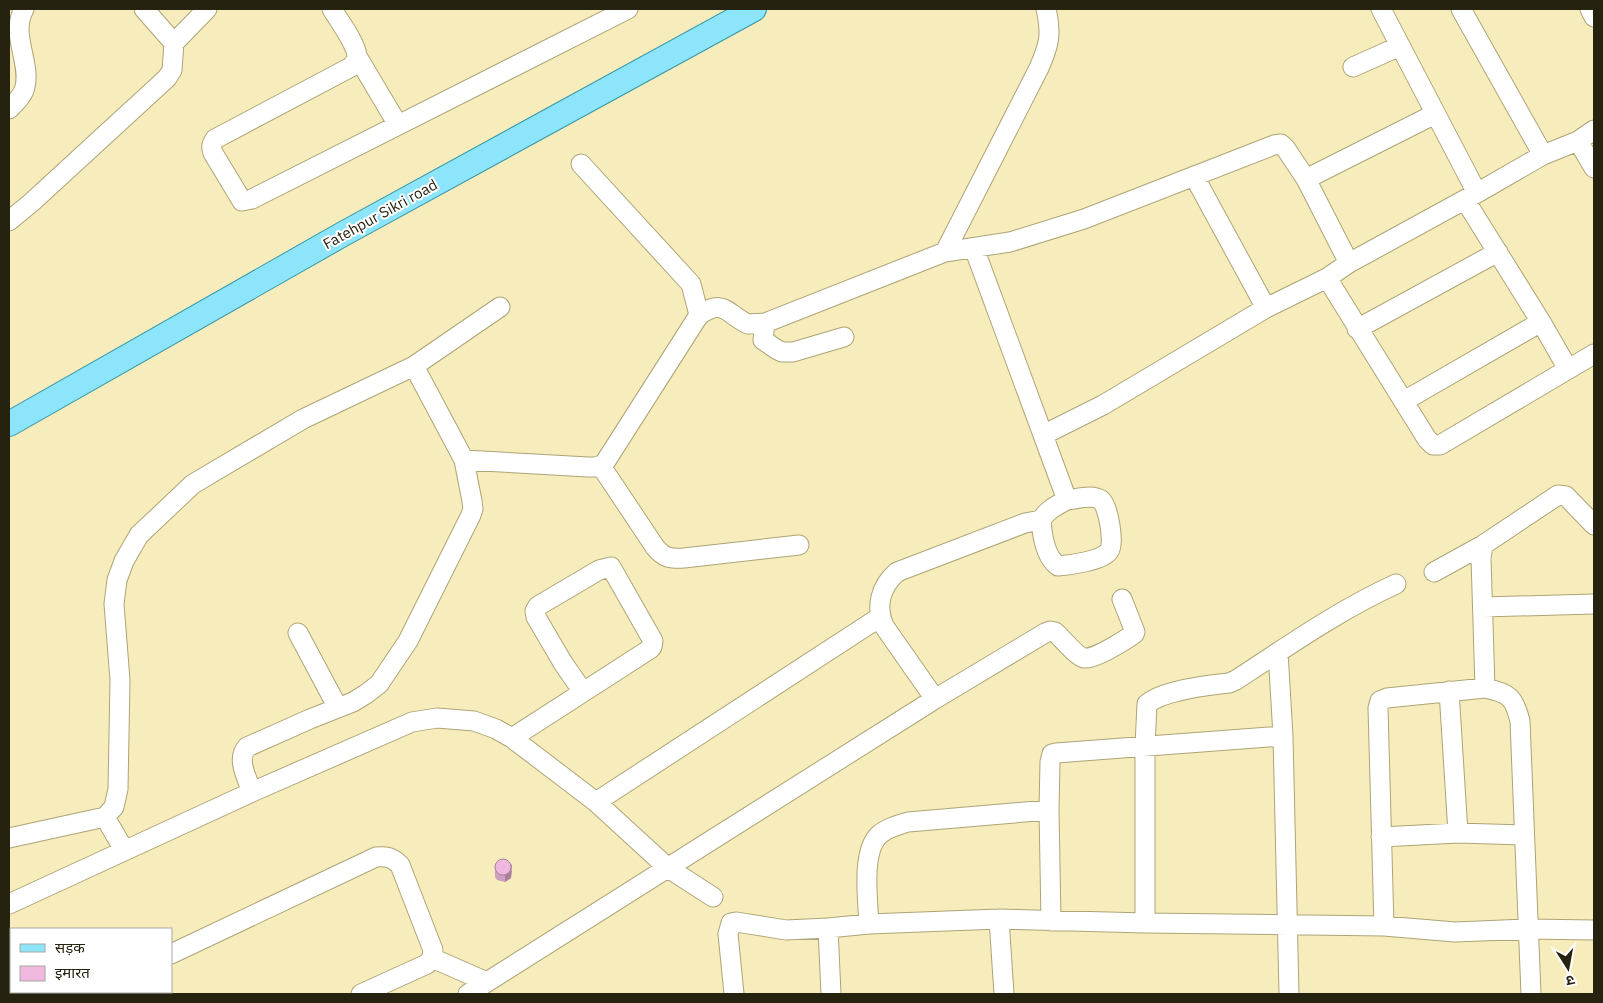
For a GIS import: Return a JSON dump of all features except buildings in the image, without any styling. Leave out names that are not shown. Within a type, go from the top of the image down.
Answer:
[{"type":"main road","name":"Fatehpur Sikri road","points":[[9,424],[343,234],[754,9]]},
{"type":"street","points":[[9,109],[21,97],[26,87],[26,76],[18,29],[24,9]]},
{"type":"street","points":[[144,9],[174,43]]},
{"type":"street","points":[[9,221],[167,78],[172,70],[174,43],[208,9]]},
{"type":"street","points":[[332,9],[398,126]]},
{"type":"street","points":[[357,56],[356,62],[351,66],[214,139],[211,148],[213,153],[242,201],[247,201],[398,126],[628,9]]},
{"type":"street","points":[[945,252],[1047,49],[1050,25],[1046,9]]},
{"type":"street","points":[[1381,9],[1435,114],[1471,197],[1498,252],[1568,369]]},
{"type":"street","points":[[1461,9],[1543,155]]},
{"type":"street","points":[[1590,9],[1594,18]]},
{"type":"street","points":[[1353,67],[1400,46]]},
{"type":"street","points":[[1306,179],[1435,114]]},
{"type":"street","points":[[1043,435],[1103,405],[1266,308],[1327,278],[1349,263],[1471,197],[1543,155],[1578,140],[1594,130]]},
{"type":"street","points":[[1578,140],[1594,168]]},
{"type":"street","points":[[464,460],[588,467],[601,466],[607,460],[699,315],[708,309],[722,307],[748,324],[765,323],[945,252],[1010,242],[1084,219],[1274,145],[1281,144],[1286,149],[1306,179],[1349,263]]},
{"type":"street","points":[[582,164],[691,284],[699,315]]},
{"type":"street","points":[[1194,176],[1266,308]]},
{"type":"street","points":[[974,248],[1067,500]]},
{"type":"street","points":[[1357,329],[1498,252]]},
{"type":"street","points":[[1327,278],[1426,438],[1433,445],[1440,445],[1594,354]]},
{"type":"street","points":[[9,838],[105,817],[114,807],[118,789],[120,680],[114,604],[116,588],[124,561],[139,535],[193,484],[303,419],[414,366],[500,307]]},
{"type":"street","points":[[1404,401],[1541,322]]},
{"type":"street","points":[[765,323],[763,340],[782,352],[793,352],[844,337]]},
{"type":"street","points":[[252,792],[242,760],[242,752],[247,747],[338,708],[366,694],[379,684],[408,641],[473,509],[464,460],[414,366]]},
{"type":"street","points":[[601,466],[655,547],[666,557],[672,559],[684,558],[799,545]]},
{"type":"street","points":[[1434,572],[1483,545],[1558,496],[1566,496],[1594,525]]},
{"type":"street","points":[[1095,497],[1103,500],[1106,507],[1112,545],[1109,552],[1100,558],[1058,566],[1051,561],[1042,532],[1041,520],[1044,515],[1067,500],[1095,497]]},
{"type":"street","points":[[935,699],[884,626],[880,617],[882,590],[889,578],[897,572],[1025,523],[1041,520]]},
{"type":"street","points":[[1483,545],[1481,558],[1485,688]]},
{"type":"street","points":[[512,738],[583,692],[652,647],[653,641],[611,567],[599,570],[538,606],[535,611],[536,617],[563,663],[583,692]]},
{"type":"street","points":[[1145,923],[1145,746],[1147,704],[1165,694],[1229,683],[1236,680],[1323,623],[1374,594],[1396,584]]},
{"type":"street","points":[[468,994],[935,699],[1045,632],[1055,632],[1078,655],[1084,658],[1094,656],[1134,634],[1135,632],[1122,599]]},
{"type":"street","points":[[1483,607],[1594,604]]},
{"type":"street","points":[[596,802],[880,617]]},
{"type":"street","points":[[298,633],[338,708]]},
{"type":"street","points":[[1278,652],[1283,736],[1289,994]]},
{"type":"street","points":[[1384,926],[1378,708],[1380,701],[1387,698],[1485,688],[1508,695],[1516,706],[1520,721],[1531,994]]},
{"type":"street","points":[[1449,691],[1458,833]]},
{"type":"street","points":[[9,904],[252,792],[424,718],[474,721],[496,729],[512,738],[596,802],[668,868],[713,897]]},
{"type":"street","points":[[1052,920],[1049,810],[1050,762],[1052,754],[1283,736]]},
{"type":"street","points":[[869,924],[868,859],[871,848],[879,836],[886,831],[908,822],[1049,810]]},
{"type":"street","points":[[105,817],[124,850]]},
{"type":"street","points":[[1381,837],[1458,833],[1524,835]]},
{"type":"street","points":[[172,954],[376,857],[385,856],[393,858],[400,865],[433,950],[432,958],[427,964],[361,994]]},
{"type":"street","points":[[999,919],[1004,994]]},
{"type":"street","points":[[734,994],[728,934],[731,923],[736,922],[786,930],[869,924],[999,919],[1286,926],[1384,926],[1455,932],[1594,930]]},
{"type":"street","points":[[828,928],[830,994]]},
{"type":"street","points":[[432,958],[487,982]]}]
